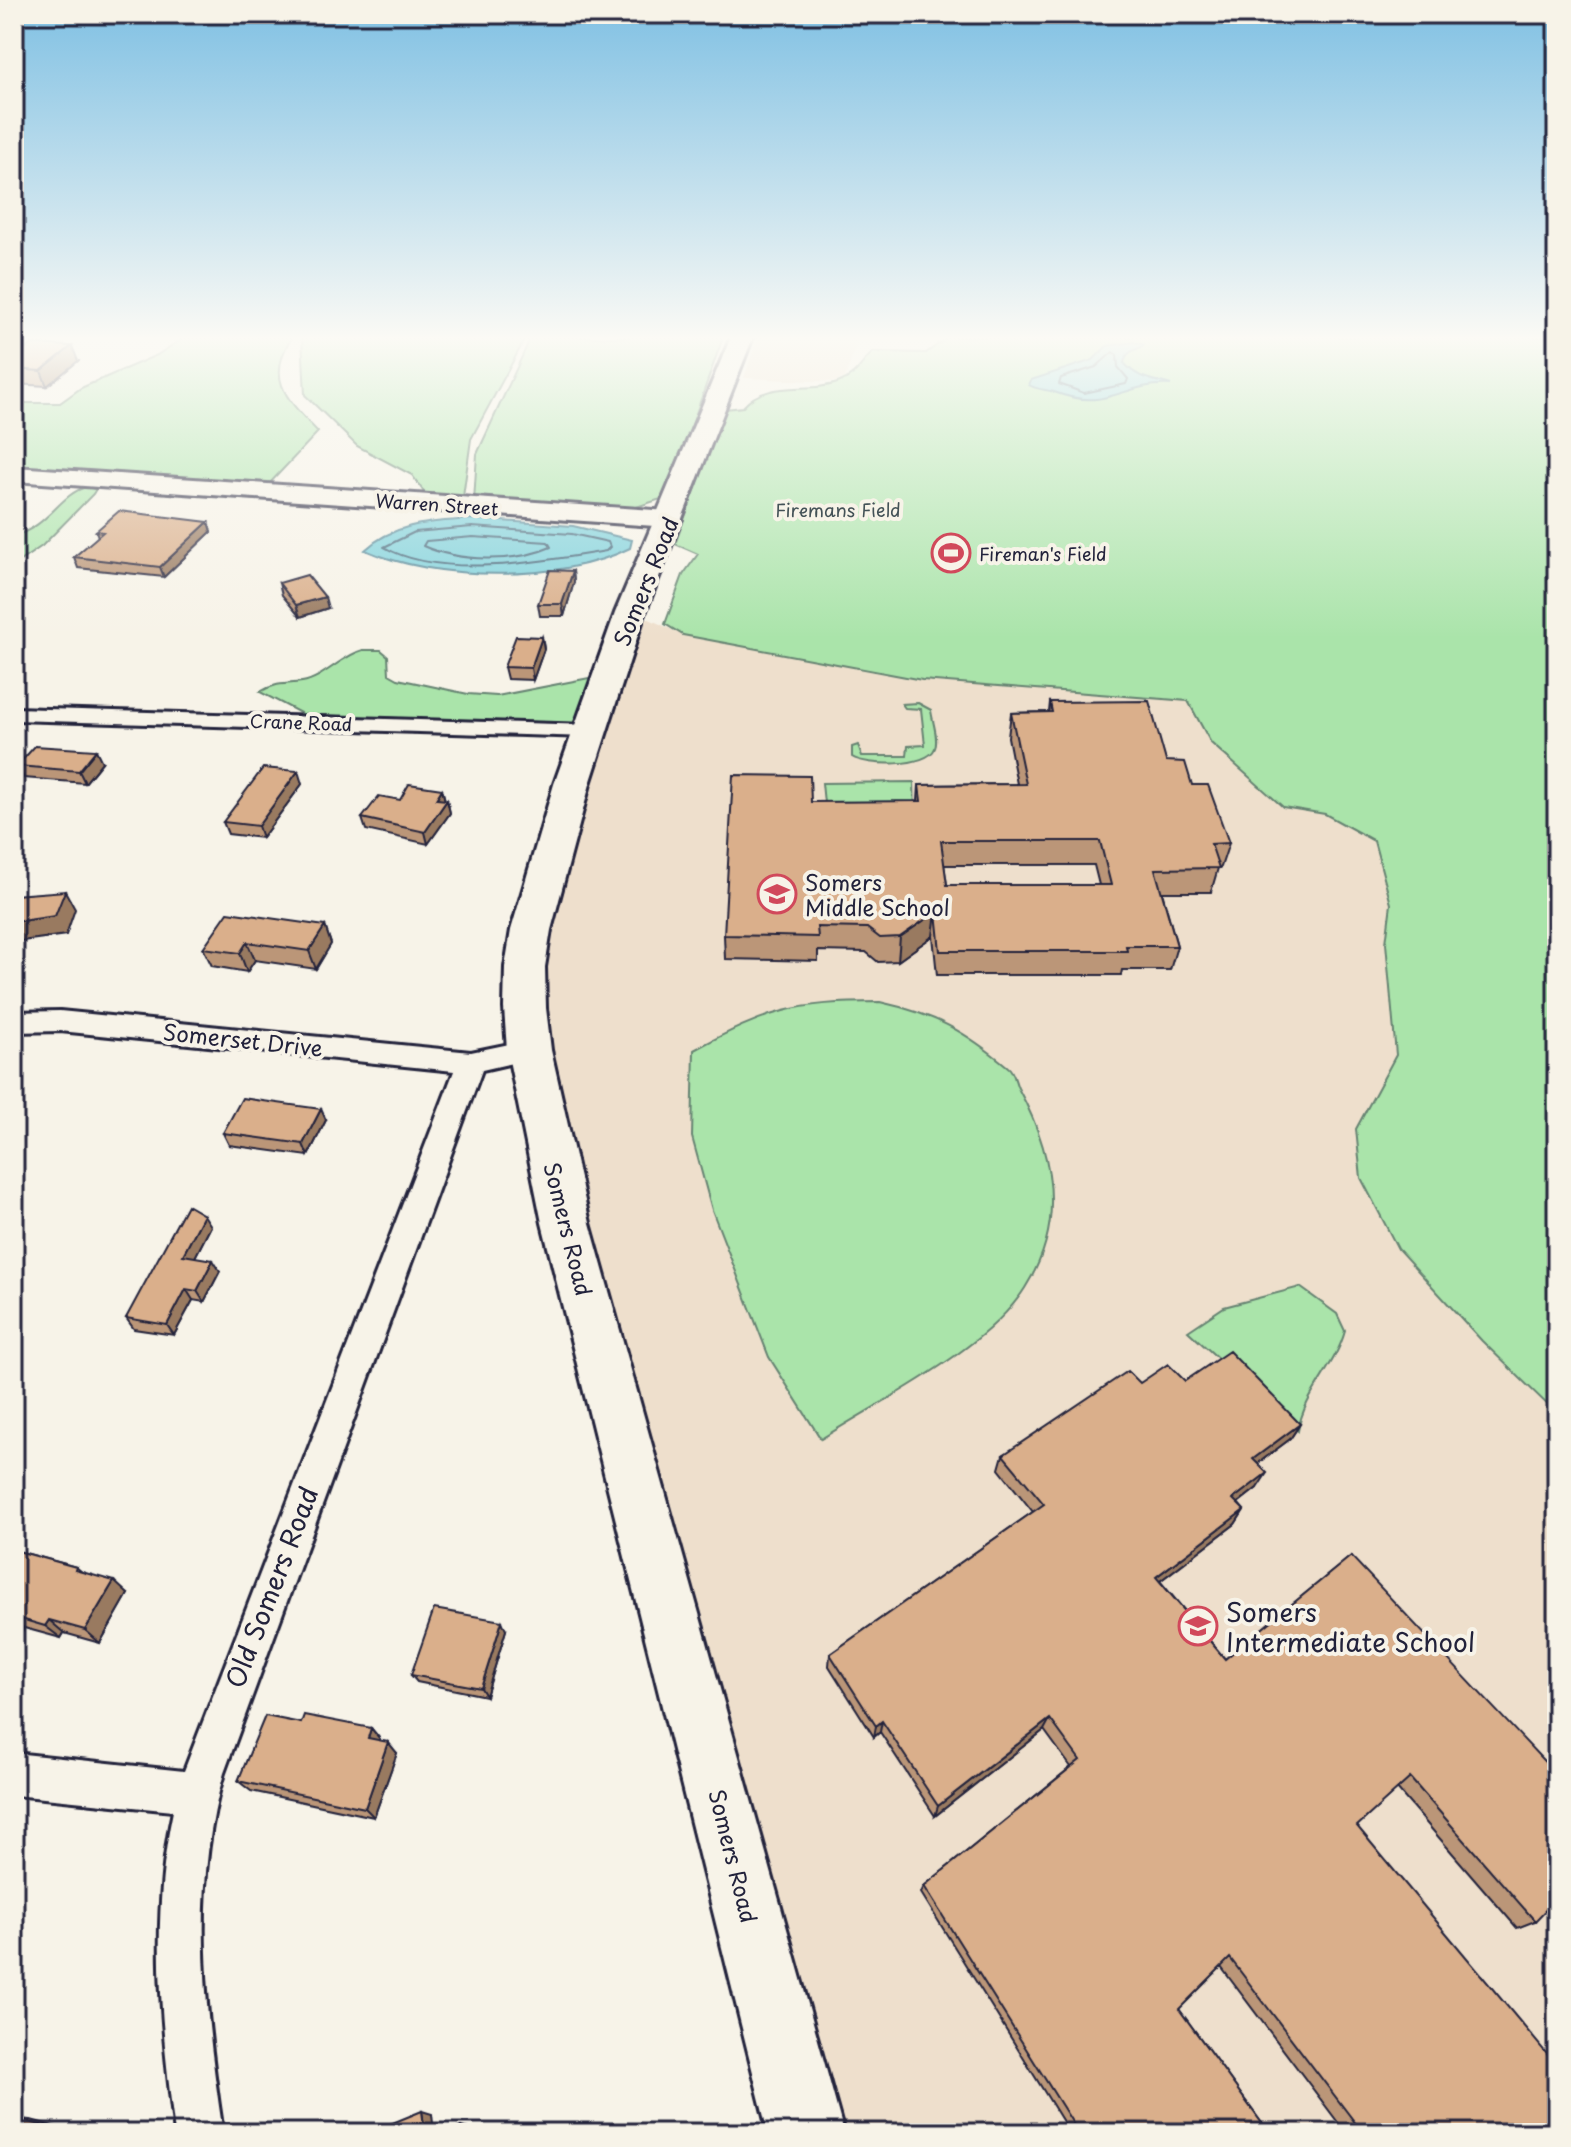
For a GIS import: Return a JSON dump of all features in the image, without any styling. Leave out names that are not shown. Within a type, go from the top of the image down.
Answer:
[{"type":"main road","name":"Somers Road","points":[[702,437],[630,613],[589,731],[531,930],[525,967],[529,1050],[566,1223],[806,2133]]},
{"type":"street","name":"Warren Street","points":[[14,474],[669,519]]},
{"type":"street","name":"Crane Road","points":[[14,714],[589,731]]},
{"type":"street","name":"Somerset Drive","points":[[14,1022],[60,1021],[471,1062],[529,1050]]},
{"type":"street","name":"Old Somers Road","points":[[199,2133],[190,2067],[183,1969],[184,1878],[198,1793],[228,1701],[471,1062]]},
{"type":"street","points":[[14,1774],[198,1793]]},
{"type":"shaded area","points":[[643,616],[683,635],[922,680],[1189,701],[1211,743],[1283,807],[1325,814],[1374,841],[1391,904],[1386,943],[1396,1055],[1357,1129],[1398,1249],[1482,1341],[1557,1414],[1557,2133],[843,2133],[788,1957],[557,1103],[536,1002],[550,905]]},
{"type":"green space","points":[[14,437],[313,437],[269,484],[14,468]]},
{"type":"green space","points":[[348,437],[472,437],[463,497],[426,495],[412,475],[357,446]]},
{"type":"green space","points":[[485,437],[688,437],[672,481],[661,499],[627,510],[474,501],[477,454]]},
{"type":"green space","name":"Firemans Field","points":[[715,437],[1557,437],[1557,1414],[1482,1341],[1398,1249],[1361,1178],[1356,1129],[1396,1055],[1386,943],[1391,904],[1374,841],[1325,814],[1283,807],[1211,743],[1188,701],[922,680],[683,635],[665,624],[683,575],[698,554],[675,544]]},
{"type":"green space","points":[[86,487],[96,489],[42,546],[14,565],[14,536],[36,525],[68,497]]},
{"type":"green space","points":[[363,650],[381,650],[388,656],[389,674],[398,679],[468,694],[497,696],[589,678],[599,683],[580,724],[304,715],[260,692],[276,685],[310,680]]},
{"type":"green space","points":[[918,703],[931,710],[936,739],[935,748],[930,754],[921,759],[896,763],[870,762],[852,757],[852,747],[858,745],[862,756],[907,756],[908,746],[925,745],[921,709],[905,708],[902,704]]},
{"type":"green space","points":[[914,782],[915,812],[824,803],[822,783]]},
{"type":"green space","points":[[880,1002],[917,1012],[949,1026],[1010,1069],[1040,1137],[1047,1162],[1050,1213],[1047,1238],[1025,1288],[986,1332],[932,1372],[821,1439],[769,1357],[712,1210],[692,1137],[694,1050],[742,1026],[783,1011],[826,1004]]},
{"type":"green space","points":[[1300,1287],[1337,1314],[1345,1331],[1306,1405],[1298,1431],[1188,1331],[1224,1307]]},
{"type":"water","points":[[472,519],[573,526],[632,540],[630,548],[602,559],[569,567],[498,574],[426,568],[365,550],[389,534],[415,525]]},
{"type":"building","points":[[119,511],[208,522],[160,567],[74,557],[103,532],[96,531]]},
{"type":"building","points":[[550,570],[573,571],[562,604],[538,604]]},
{"type":"building","points":[[307,575],[325,597],[296,605],[279,583]]},
{"type":"building","points":[[516,636],[542,637],[531,668],[504,667]]},
{"type":"building","points":[[1149,701],[1166,761],[1185,762],[1192,785],[1208,785],[1229,843],[1211,844],[1219,868],[1155,869],[1177,946],[1126,946],[1127,951],[940,951],[936,912],[900,937],[880,938],[867,928],[817,927],[818,937],[724,935],[733,775],[810,776],[811,802],[921,801],[919,785],[1026,784],[1011,713],[1052,712],[1050,702]],"holes":[[[941,841],[1100,841],[1111,885],[947,885]]]},
{"type":"building","points":[[35,746],[96,750],[79,771],[17,766]]},
{"type":"building","points":[[263,768],[298,771],[258,826],[223,822]]},
{"type":"building","points":[[409,784],[442,789],[436,799],[447,800],[425,832],[362,818],[379,796],[400,800]]},
{"type":"building","points":[[65,891],[55,916],[14,922],[14,895]]},
{"type":"building","points":[[228,912],[325,926],[309,951],[247,942],[240,953],[203,948]]},
{"type":"building","points":[[242,1098],[321,1109],[303,1144],[223,1133]]},
{"type":"building","points":[[187,1205],[204,1215],[183,1255],[213,1260],[197,1291],[186,1289],[167,1325],[126,1318]]},
{"type":"building","points":[[1229,1351],[1300,1424],[1253,1459],[1267,1473],[1233,1499],[1244,1510],[1156,1577],[1225,1659],[1351,1556],[1557,1775],[1557,1898],[1535,1921],[1410,1778],[1357,1826],[1557,2066],[1555,2133],[1363,2133],[1230,1958],[1179,2009],[1269,2133],[1079,2133],[924,1886],[1080,1760],[1050,1719],[938,1806],[882,1721],[876,1726],[830,1654],[1044,1504],[1003,1455],[1128,1371],[1140,1383],[1168,1364],[1185,1381]]},
{"type":"building","points":[[14,1550],[114,1581],[85,1630],[49,1620],[45,1626],[14,1617]]},
{"type":"building","points":[[434,1609],[502,1621],[481,1688],[411,1675]]},
{"type":"building","points":[[304,1715],[371,1728],[368,1738],[388,1742],[365,1808],[238,1781],[265,1716],[301,1723]]},
{"type":"building","points":[[422,2111],[425,2133],[368,2133]]},
{"type":"building","points":[[18,2119],[71,2133],[14,2133]]},
{"type":"building","points":[[461,2127],[462,2133],[445,2133]]},
{"type":"place","name":"Fireman's Field","points":[[951,553]]},
{"type":"place","name":"Somers Middle School","points":[[777,894]]},
{"type":"place","name":"Somers Intermediate School","points":[[1198,1626]]}]
